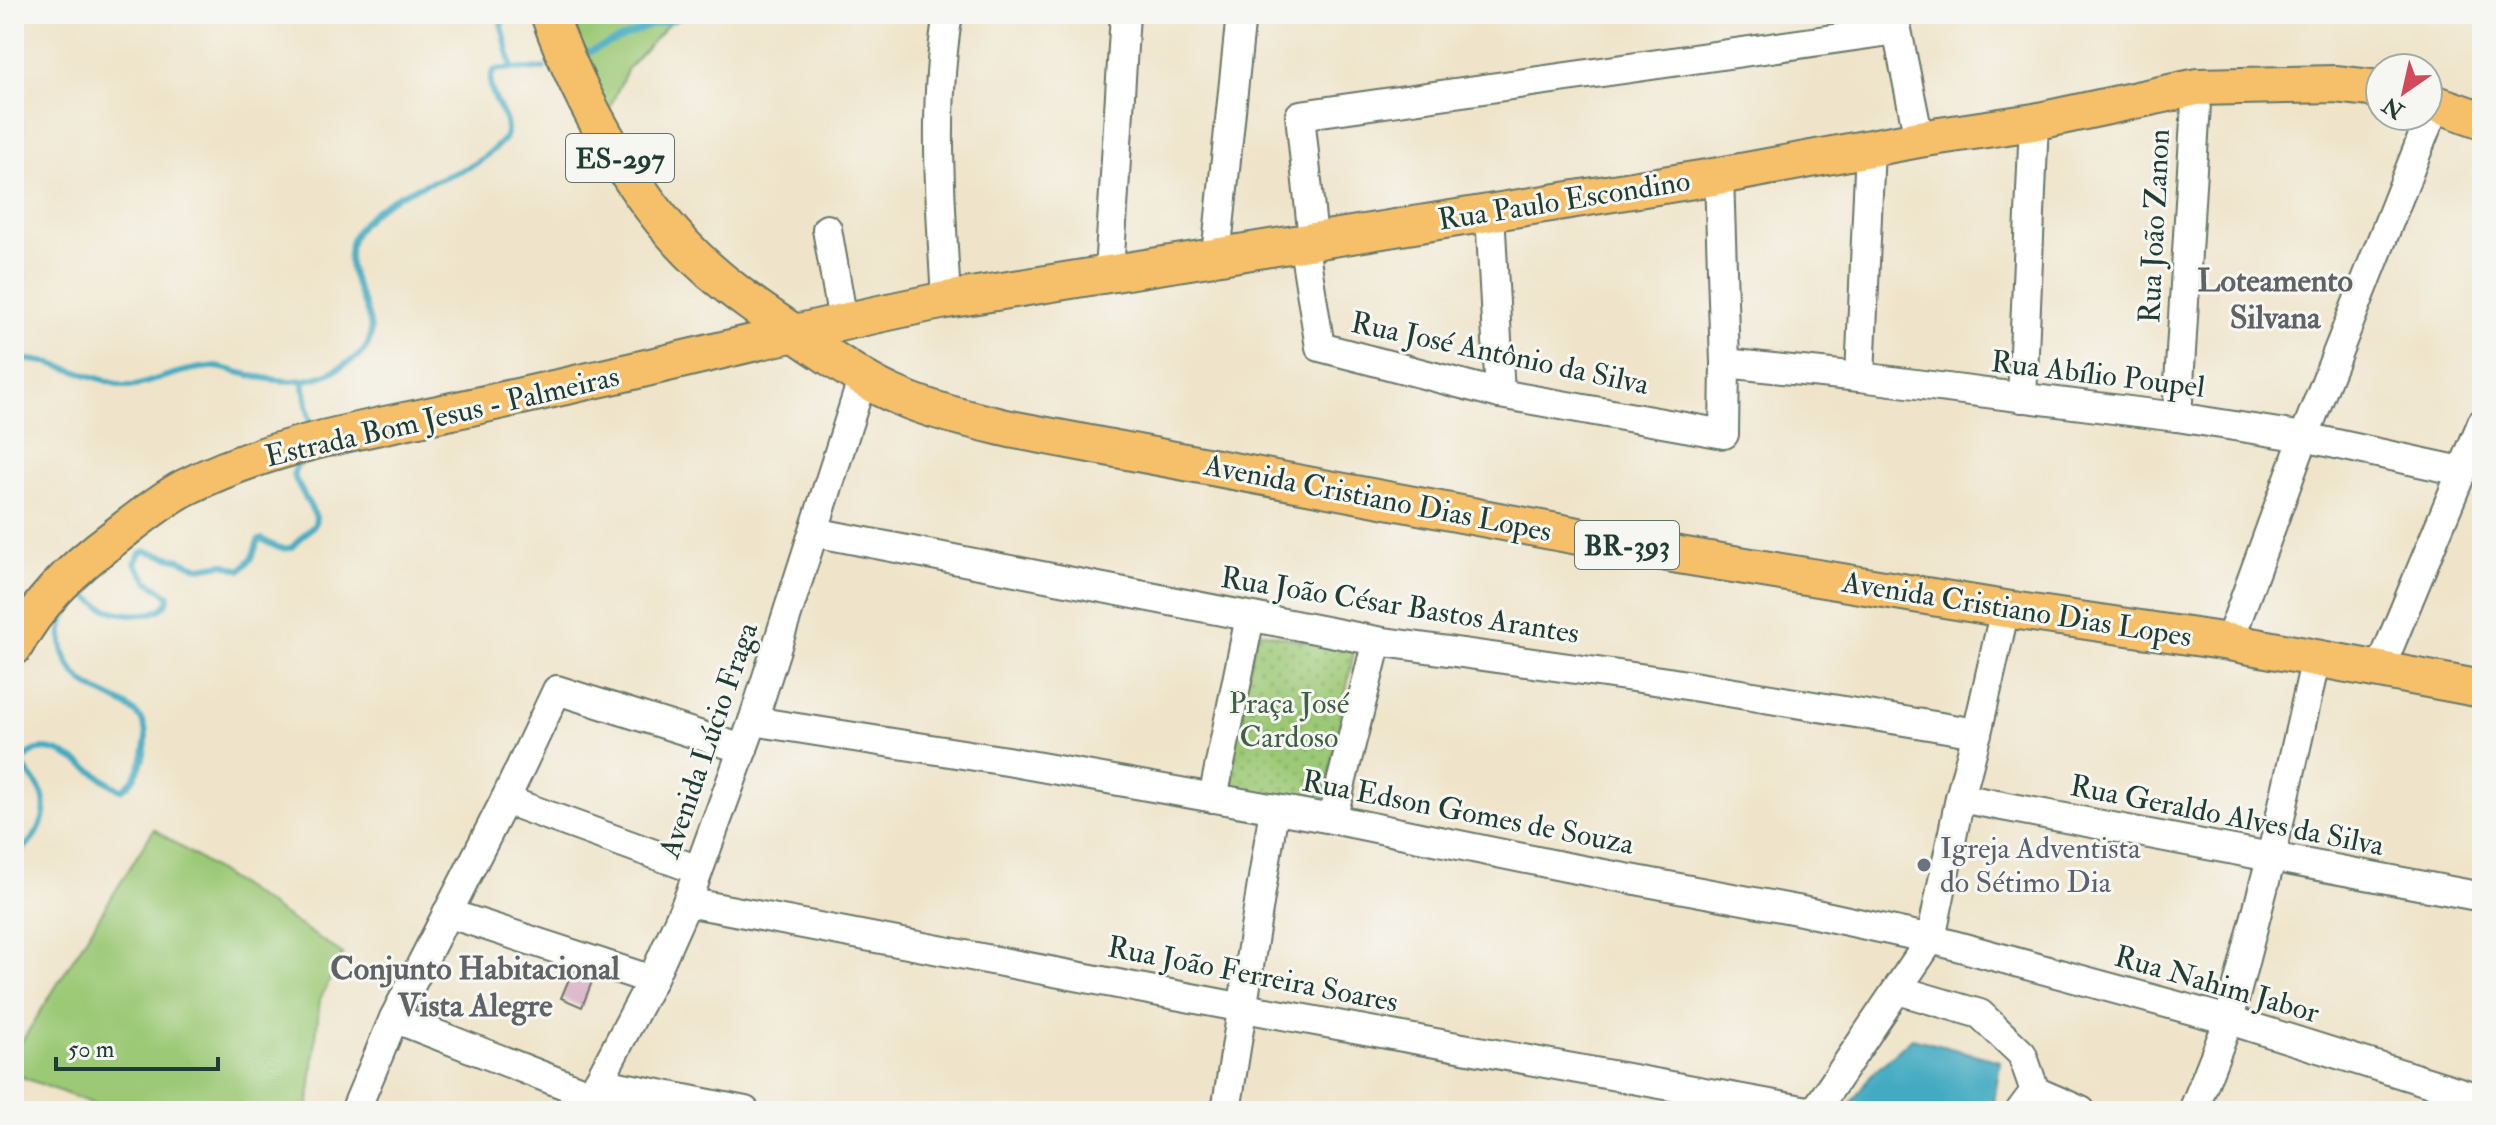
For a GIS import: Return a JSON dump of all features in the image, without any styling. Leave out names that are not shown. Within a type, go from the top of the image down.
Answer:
[{"type":"main road","name":"Avenida Cristiano Dias Lopes","points":[[549,14],[575,81],[644,195],[671,230],[707,268],[793,332],[863,377],[919,405],[1010,429],[1679,555],[2005,609],[2229,642],[2482,689]]},
{"type":"main road","name":"Rua Paulo Escondino","points":[[793,332],[946,300],[1109,272],[1719,176],[1919,139],[2034,122],[2197,87],[2335,84],[2364,87]]},
{"type":"main road","points":[[2444,106],[2482,120]]},
{"type":"main road","name":"Estrada Bom Jesus - Palmeiras","points":[[14,647],[43,603],[96,551],[181,490],[228,468],[354,430],[623,374],[793,332]]},
{"type":"street","points":[[946,300],[940,100],[948,14]]},
{"type":"street","points":[[1109,272],[1125,14]]},
{"type":"street","points":[[1216,256],[1241,14]]},
{"type":"street","points":[[1308,240],[1300,115],[1897,30],[1919,139]]},
{"type":"street","name":"Rua João Zanon","points":[[2177,417],[2197,87]]},
{"type":"street","points":[[2022,398],[2034,122]]},
{"type":"street","points":[[2229,642],[2421,132]]},
{"type":"street","points":[[1860,377],[1870,148]]},
{"type":"street","points":[[1719,176],[1725,363]]},
{"type":"street","points":[[1490,213],[1500,394]]},
{"type":"street","points":[[827,229],[843,321]]},
{"type":"street","name":"Rua José Antônio da Silva","points":[[1308,240],[1320,347],[1500,394],[1724,434],[1725,363]]},
{"type":"street","name":"Rua Abílio Poupel","points":[[1725,363],[2177,417],[2304,437],[2461,471]]},
{"type":"street","name":"Avenida Lúcio Fraga","points":[[591,1096],[652,980],[687,902],[753,721],[863,377]]},
{"type":"street","points":[[2380,669],[2482,423]]},
{"type":"street","name":"Rua João César Bastos Arantes","points":[[814,532],[1377,641],[1668,682],[1977,733]]},
{"type":"street","points":[[1815,1111],[1931,939],[1960,798],[2005,609]]},
{"type":"street","points":[[1213,798],[1250,617]]},
{"type":"street","points":[[1332,819],[1377,641]]},
{"type":"street","points":[[2193,1111],[2229,1020],[2271,858],[2316,658]]},
{"type":"street","points":[[355,1111],[394,1018],[557,690],[743,749]]},
{"type":"street","name":"Rua Edson Gomes de Souza","points":[[753,721],[1332,819],[1931,939]]},
{"type":"street","name":"Rua Geraldo Alves da Silva","points":[[1960,798],[2482,897]]},
{"type":"street","points":[[505,800],[698,870]]},
{"type":"street","points":[[1226,1111],[1274,809]]},
{"type":"street","name":"Rua João Ferreira Soares","points":[[687,902],[1808,1111]]},
{"type":"street","points":[[447,913],[652,980]]},
{"type":"street","name":"Rua Nahim Jabor","points":[[1931,939],[2229,1020],[2482,1099]]},
{"type":"street","points":[[1898,990],[1980,1014],[2022,1054],[2027,1101],[2081,1111]]},
{"type":"street","points":[[394,1018],[591,1096],[745,1111]]},
{"type":"green space","points":[[561,14],[692,14],[672,20],[628,68],[603,122]]},
{"type":"green space","name":"Praça José Cardoso","points":[[1257,631],[1354,652],[1322,808],[1224,788]]},
{"type":"green space","points":[[154,829],[343,954],[320,999],[308,1111],[112,1111],[14,1074],[14,1054]]},
{"type":"water","points":[[1912,1038],[2000,1061],[1993,1111],[1846,1111],[1870,1076]]},
{"type":"building","points":[[572,972],[593,979],[582,1007],[561,998]]},
{"type":"waterway","points":[[499,14],[512,68]]},
{"type":"waterway","points":[[580,56],[652,25],[687,14]]},
{"type":"waterway","points":[[14,358],[46,362],[123,386],[135,386],[202,368],[219,367],[267,379],[292,381],[317,378],[341,367],[363,351],[371,331],[351,271],[349,255],[352,240],[362,224],[387,202],[478,162],[506,137],[505,120],[491,89],[493,71],[544,68]]},
{"type":"waterway","points":[[303,381],[311,427]]},
{"type":"waterway","points":[[14,857],[28,845],[44,814],[41,791],[22,763],[32,752],[44,749],[57,751],[121,790],[136,774],[145,751],[146,734],[141,719],[127,706],[87,685],[72,669],[62,646],[63,623],[68,612],[86,595],[102,607],[119,613],[141,614],[160,610],[169,596],[148,581],[135,563],[140,553],[146,551],[200,568],[223,564],[241,570],[262,539],[280,548],[292,547],[315,524],[316,517],[293,475],[305,458]]},
{"type":"place","name":"Igreja Adventista do Sétimo Dia","points":[[1924,865]]},
{"type":"district","name":"Loteamento Silvana","points":[[2275,298]]},
{"type":"district","name":"Conjunto Habitacional Vista Alegre","points":[[475,986]]}]
